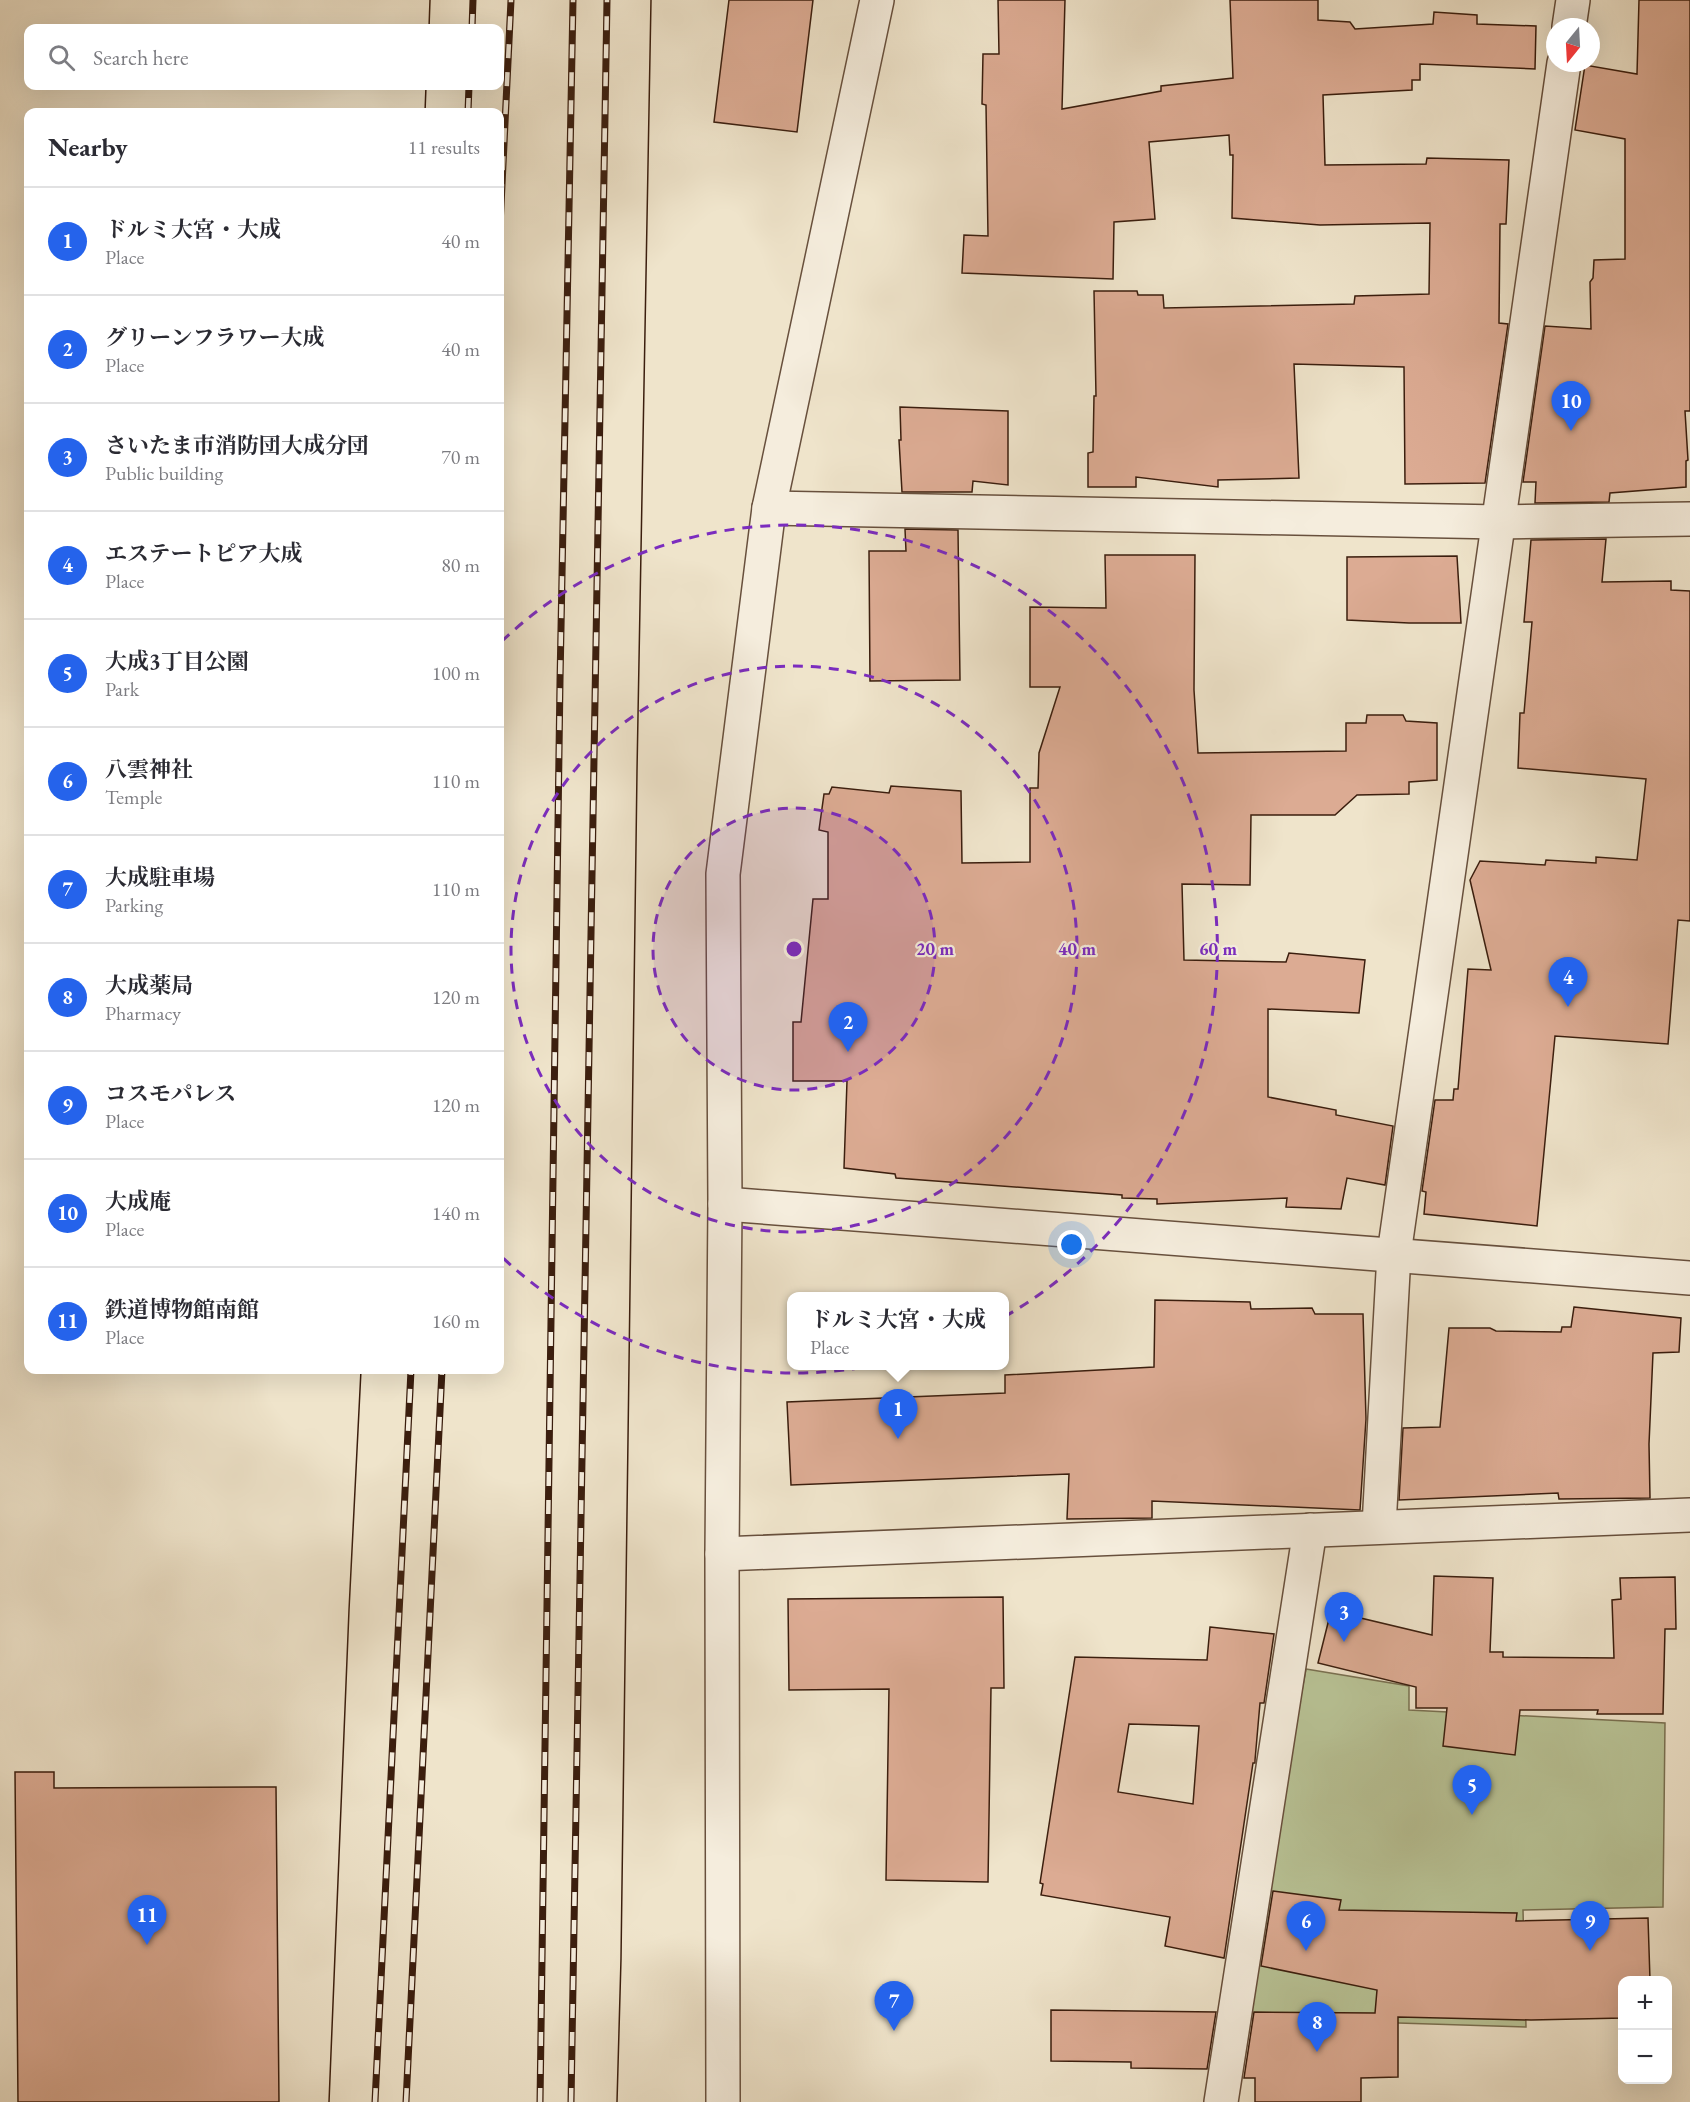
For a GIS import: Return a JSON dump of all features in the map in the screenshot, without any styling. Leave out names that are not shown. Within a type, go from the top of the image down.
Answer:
[{"type":"street","points":[[723,2102],[722,1554],[725,1204],[723,874],[769,508],[877,0]]},
{"type":"street","points":[[1570,18],[1573,0]]},
{"type":"street","points":[[1379,1527],[1394,1254],[1563,72]]},
{"type":"street","points":[[769,508],[1499,522],[1690,519]]},
{"type":"street","points":[[725,1204],[1690,1278]]},
{"type":"street","points":[[722,1554],[1690,1515]]},
{"type":"street","points":[[1221,2102],[1310,1530]]},
{"type":"green space","points":[[1306,1669],[1409,1686],[1409,1710],[1665,1723],[1663,1907],[1523,1910],[1526,2027],[1241,2018]]},
{"type":"building","points":[[729,0],[813,0],[797,132],[714,122]]},
{"type":"building","points":[[998,0],[1065,0],[1062,109],[1161,91],[1161,86],[1233,78],[1230,0],[1318,0],[1318,20],[1350,22],[1355,29],[1433,24],[1434,12],[1477,15],[1477,24],[1536,26],[1535,69],[1420,64],[1420,80],[1412,80],[1412,90],[1323,95],[1325,165],[1426,164],[1427,158],[1509,160],[1506,224],[1500,224],[1499,323],[1508,324],[1485,483],[1405,484],[1404,367],[1294,364],[1299,478],[1218,480],[1218,487],[1136,477],[1136,487],[1088,487],[1088,453],[1093,452],[1094,396],[1096,396],[1094,291],[1137,291],[1138,295],[1163,295],[1164,308],[1354,304],[1355,296],[1429,294],[1430,223],[1320,225],[1232,218],[1233,155],[1230,155],[1229,135],[1149,142],[1155,219],[1114,222],[1113,279],[962,273],[964,235],[988,236],[986,105],[982,104],[983,54],[999,54]]},
{"type":"building","points":[[1639,0],[1690,0],[1690,411],[1685,411],[1688,460],[1686,461],[1686,487],[1610,493],[1609,502],[1535,503],[1536,482],[1523,482],[1545,326],[1591,329],[1590,282],[1593,278],[1594,260],[1625,259],[1625,139],[1575,130],[1584,72],[1600,72],[1600,68],[1637,74]]},
{"type":"building","points":[[900,407],[1008,411],[1008,485],[973,481],[972,492],[902,492]]},
{"type":"building","points":[[905,529],[958,530],[960,680],[870,681],[869,551],[906,551]]},
{"type":"building","points":[[1606,539],[1602,582],[1671,581],[1671,590],[1690,591],[1690,921],[1678,920],[1668,1044],[1555,1036],[1537,1226],[1424,1214],[1426,1192],[1422,1191],[1435,1100],[1453,1100],[1454,1089],[1458,1089],[1468,969],[1491,970],[1470,880],[1480,861],[1545,865],[1546,860],[1596,863],[1596,857],[1637,860],[1646,779],[1518,768],[1520,713],[1524,713],[1532,622],[1524,622],[1531,540]]},
{"type":"building","points":[[1105,555],[1195,555],[1194,690],[1198,753],[1346,751],[1346,723],[1366,723],[1367,715],[1403,715],[1406,721],[1437,723],[1437,780],[1409,782],[1409,794],[1357,795],[1335,815],[1251,815],[1250,885],[1182,884],[1184,960],[1286,962],[1289,953],[1365,960],[1359,1013],[1268,1009],[1268,1097],[1336,1110],[1336,1115],[1393,1126],[1385,1185],[1347,1178],[1341,1209],[1286,1207],[1287,1198],[1157,1204],[1157,1199],[1122,1198],[1122,1195],[896,1178],[895,1174],[844,1168],[847,1081],[793,1081],[793,1022],[801,1022],[813,899],[828,899],[828,832],[819,830],[824,794],[829,794],[832,787],[889,793],[891,786],[961,791],[962,863],[1030,862],[1030,788],[1038,788],[1039,753],[1060,687],[1030,687],[1030,607],[1106,608]]},
{"type":"building","points":[[1457,556],[1461,623],[1347,620],[1347,557]]},
{"type":"building","points":[[1155,1300],[1250,1302],[1251,1309],[1312,1308],[1315,1314],[1363,1314],[1366,1419],[1360,1510],[1152,1501],[1152,1518],[1067,1519],[1069,1474],[791,1485],[787,1402],[1005,1393],[1005,1375],[1154,1367]]},
{"type":"building","points":[[1574,1307],[1681,1318],[1679,1352],[1653,1353],[1649,1444],[1650,1498],[1559,1499],[1558,1493],[1399,1500],[1403,1428],[1440,1427],[1449,1328],[1561,1332],[1562,1327],[1571,1327]]},
{"type":"building","points":[[1434,1576],[1493,1578],[1490,1652],[1503,1652],[1503,1657],[1614,1658],[1612,1600],[1621,1599],[1620,1578],[1675,1577],[1676,1629],[1665,1629],[1663,1714],[1597,1714],[1598,1710],[1520,1710],[1515,1755],[1443,1746],[1447,1708],[1416,1708],[1416,1687],[1318,1663],[1331,1611],[1432,1635]]},
{"type":"building","points":[[1003,1597],[1004,1688],[991,1688],[988,1882],[886,1880],[889,1689],[789,1690],[788,1599]]},
{"type":"building","points":[[1210,1627],[1274,1634],[1264,1703],[1260,1703],[1255,1763],[1253,1763],[1224,1958],[1165,1946],[1170,1917],[1041,1895],[1043,1884],[1040,1883],[1075,1657],[1207,1660]],"holes":[[[1129,1724],[1199,1726],[1193,1804],[1118,1792]]]},
{"type":"building","points":[[15,1772],[54,1772],[54,1788],[276,1787],[279,2102],[18,2102]]},
{"type":"building","points":[[1273,1891],[1341,1900],[1339,1910],[1517,1913],[1516,1921],[1648,1918],[1650,1976],[1618,1976],[1618,2018],[1531,2020],[1398,2017],[1398,2077],[1361,2078],[1361,2102],[1255,2102],[1255,2078],[1244,2078],[1254,2012],[1375,2013],[1377,1990],[1261,1966]]},
{"type":"building","points":[[1051,2010],[1216,2012],[1207,2069],[1131,2068],[1131,2062],[1051,2061]]},
{"type":"tram line","points":[[429,24],[430,0]]},
{"type":"tram line","points":[[617,2102],[651,0]]},
{"type":"tram line","points":[[425,108],[426,90]]},
{"type":"tram line","points":[[329,2102],[361,1374]]},
{"type":"railway","points":[[472,24],[473,0]]},
{"type":"railway","points":[[504,144],[511,0]]},
{"type":"railway","points":[[540,2102],[560,681],[573,0]]},
{"type":"railway","points":[[571,2102],[607,0]]},
{"type":"railway","points":[[468,108],[469,90]]},
{"type":"railway","points":[[375,2102],[411,1374]]},
{"type":"railway","points":[[406,2102],[442,1374]]},
{"type":"place","name":"大成庵","points":[[1571,431]]},
{"type":"place","name":"エステートピア大成","points":[[1568,1007]]},
{"type":"place","name":"グリーンフラワー大成","points":[[848,1052]]},
{"type":"place","name":"ドルミ大宮・大成","points":[[898,1439]]},
{"type":"place","name":"さいたま市消防団大成分団","points":[[1344,1642]]},
{"type":"place","name":"大成3丁目公園","points":[[1472,1815]]},
{"type":"place","name":"鉄道博物館南館","points":[[147,1945]]},
{"type":"place","name":"八雲神社","points":[[1306,1951]]},
{"type":"place","name":"コスモパレス","points":[[1590,1951]]},
{"type":"place","name":"大成駐車場","points":[[894,2031]]},
{"type":"place","name":"大成薬局","points":[[1317,2052]]}]
